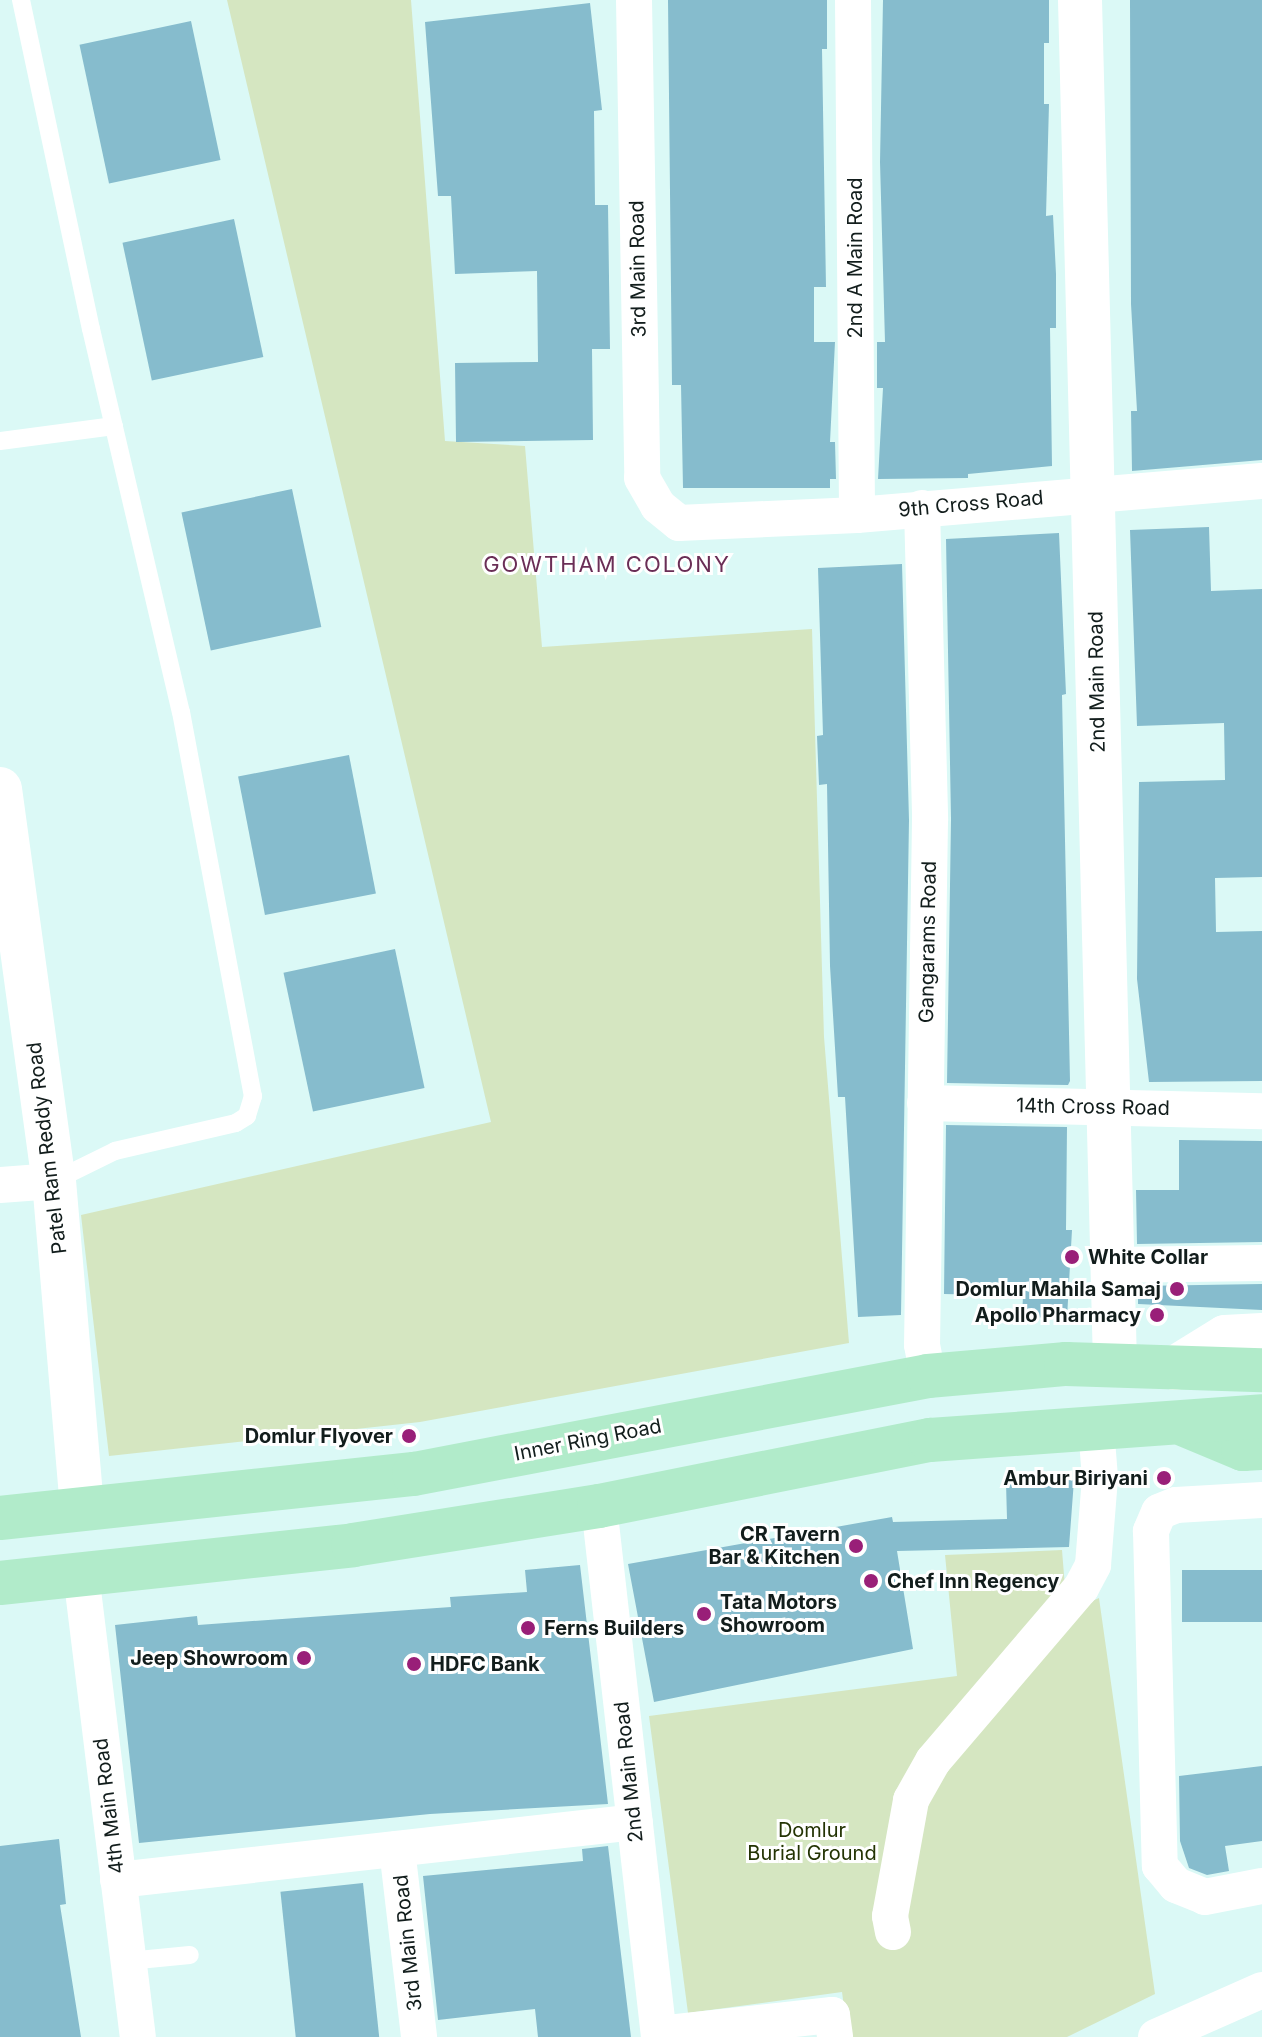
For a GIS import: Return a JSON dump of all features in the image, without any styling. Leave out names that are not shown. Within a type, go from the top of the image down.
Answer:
[{"type":"main road","name":"Inner Ring Road","points":[[0,1518],[414,1474],[928,1376],[1115,1364],[1175,1368]]},
{"type":"main road","points":[[1175,1368],[1262,1370]]},
{"type":"main road","points":[[0,1583],[353,1545],[599,1506],[930,1440],[1171,1420],[1262,1416]]},
{"type":"main road","points":[[1171,1420],[1243,1449],[1262,1448]]},
{"type":"street","name":"3rd Main Road","points":[[634,0],[642,478],[658,506],[679,523]]},
{"type":"street","name":"2nd A Main Road","points":[[853,0],[857,515]]},
{"type":"street","name":"2nd Main Road","points":[[1080,0],[1115,1364]]},
{"type":"street","name":"9th Cross Road","points":[[679,523],[857,515],[1262,481]]},
{"type":"street","name":"Gangarams Road","points":[[922,508],[930,820],[922,1345],[928,1376]]},
{"type":"street","name":"Patel Ram Reddy Road","points":[[0,789],[9,934],[54,1181],[82,1509]]},
{"type":"street","name":"14th Cross Road","points":[[925,1103],[1262,1111]]},
{"type":"street","points":[[0,1185],[54,1181]]},
{"type":"street","points":[[1112,1265],[1262,1263]]},
{"type":"street","points":[[1175,1368],[1225,1337],[1262,1335]]},
{"type":"street","points":[[893,1932],[890,1916],[911,1800],[933,1761],[1081,1588],[1093,1565],[1100,1478],[1096,1427]]},
{"type":"street","points":[[1262,1500],[1176,1505],[1159,1512],[1151,1531],[1160,1866],[1176,1885],[1205,1897],[1262,1886]]},
{"type":"street","name":"2nd Main Road","points":[[599,1506],[659,2035]]},
{"type":"street","name":"4th Main Road","points":[[81,1574],[138,2037]]},
{"type":"street","points":[[118,1880],[635,1822]]},
{"type":"street","name":"3rd Main Road","points":[[397,1849],[419,2037]]},
{"type":"street","points":[[1156,2037],[1262,1990]]},
{"type":"street","points":[[659,2035],[833,2026]]},
{"type":"lane","points":[[21,0],[114,426],[181,712],[253,1096],[247,1116],[236,1123],[115,1151],[54,1181]]},
{"type":"lane","points":[[0,441],[114,426]]},
{"type":"lane","points":[[128,1961],[190,1955]]},
{"type":"green space","points":[[227,0],[411,0],[445,441],[525,446],[542,647],[812,629],[824,1037],[849,1343],[420,1422],[109,1456],[81,1215],[491,1122]]},
{"type":"green space","name":"Domlur Burial Ground","points":[[1062,1550],[1067,1612],[1099,1598],[1155,1994],[1067,2037],[848,2037],[842,1992],[688,2013],[649,1716],[957,1676],[945,1555]]},
{"type":"building","points":[[668,0],[827,0],[827,49],[822,49],[826,287],[814,287],[814,342],[835,342],[830,442],[835,442],[836,479],[830,479],[830,488],[683,488],[681,385],[672,385]]},
{"type":"building","points":[[883,0],[1049,0],[1049,43],[1044,43],[1044,104],[1049,104],[1046,216],[1053,215],[1056,274],[1056,328],[1050,328],[1052,466],[968,474],[968,478],[878,479],[883,388],[877,388],[877,342],[885,342],[880,162]]},
{"type":"building","points":[[1130,0],[1262,0],[1262,460],[1132,471],[1131,411],[1137,411],[1131,304]]},
{"type":"building","points":[[590,3],[602,110],[594,111],[595,205],[608,205],[610,349],[592,349],[593,440],[456,442],[455,363],[538,362],[537,271],[455,274],[451,196],[438,196],[425,22]]},
{"type":"building","points":[[191,21],[221,160],[109,184],[79,45]]},
{"type":"building","points":[[234,219],[263,357],[152,381],[122,243]]},
{"type":"building","points":[[292,489],[321,627],[211,650],[181,512]]},
{"type":"building","points":[[1209,527],[1211,591],[1262,589],[1262,877],[1215,878],[1216,932],[1262,931],[1262,1081],[1149,1082],[1137,979],[1139,782],[1225,780],[1224,723],[1137,726],[1130,530]]},
{"type":"building","points":[[1059,533],[1066,694],[1062,695],[1070,1081],[1068,1085],[947,1083],[951,819],[946,539]]},
{"type":"building","points":[[902,564],[909,820],[901,1315],[858,1317],[845,1097],[838,1097],[830,966],[827,784],[819,785],[817,736],[823,735],[818,568]]},
{"type":"building","points":[[349,755],[376,893],[265,915],[238,777]]},
{"type":"building","points":[[395,949],[425,1088],[313,1112],[283,973]]},
{"type":"building","points":[[946,1125],[1067,1127],[1066,1230],[1072,1230],[1067,1318],[1022,1317],[1023,1296],[944,1294]]},
{"type":"building","points":[[1179,1140],[1262,1141],[1262,1242],[1137,1244],[1136,1190],[1179,1190]]},
{"type":"building","points":[[1262,1284],[1262,1310],[1138,1304],[1138,1286]]},
{"type":"building","points":[[1074,1480],[1069,1547],[897,1551],[913,1649],[654,1702],[628,1564],[892,1517],[893,1522],[1007,1519],[1006,1483]]},
{"type":"building","points":[[580,1565],[608,1804],[430,1814],[139,1843],[115,1625],[197,1616],[198,1625],[451,1607],[450,1597],[527,1592],[525,1570]]},
{"type":"building","points":[[1182,1570],[1262,1570],[1262,1622],[1182,1622]]},
{"type":"building","points":[[1262,1766],[1262,1841],[1225,1846],[1229,1871],[1207,1875],[1189,1868],[1180,1841],[1179,1776]]},
{"type":"building","points":[[59,1839],[66,1904],[60,1905],[81,2037],[0,2037],[0,1846]]},
{"type":"building","points":[[608,1846],[631,2037],[538,2037],[535,2009],[438,2020],[423,1876],[583,1861],[582,1849]]},
{"type":"building","points":[[363,1883],[379,2037],[296,2037],[280,1892]]},
{"type":"place","name":"White Collar","points":[[1072,1257]]},
{"type":"place","name":"Domlur Mahila Samaj","points":[[1177,1289]]},
{"type":"place","name":"Apollo Pharmacy","points":[[1157,1315]]},
{"type":"place","name":"Domlur Flyover","points":[[409,1436]]},
{"type":"place","name":"Ambur Biriyani","points":[[1164,1478]]},
{"type":"place","name":"CR Tavern Bar & Kitchen","points":[[856,1546]]},
{"type":"place","name":"Chef Inn Regency","points":[[871,1581]]},
{"type":"place","name":"Tata Motors Showroom","points":[[704,1614]]},
{"type":"place","name":"Ferns Builders","points":[[528,1628]]},
{"type":"place","name":"Jeep Showroom","points":[[304,1658]]},
{"type":"place","name":"HDFC Bank","points":[[414,1664]]},
{"type":"district","name":"GOWTHAM COLONY","points":[[607,565]]}]
